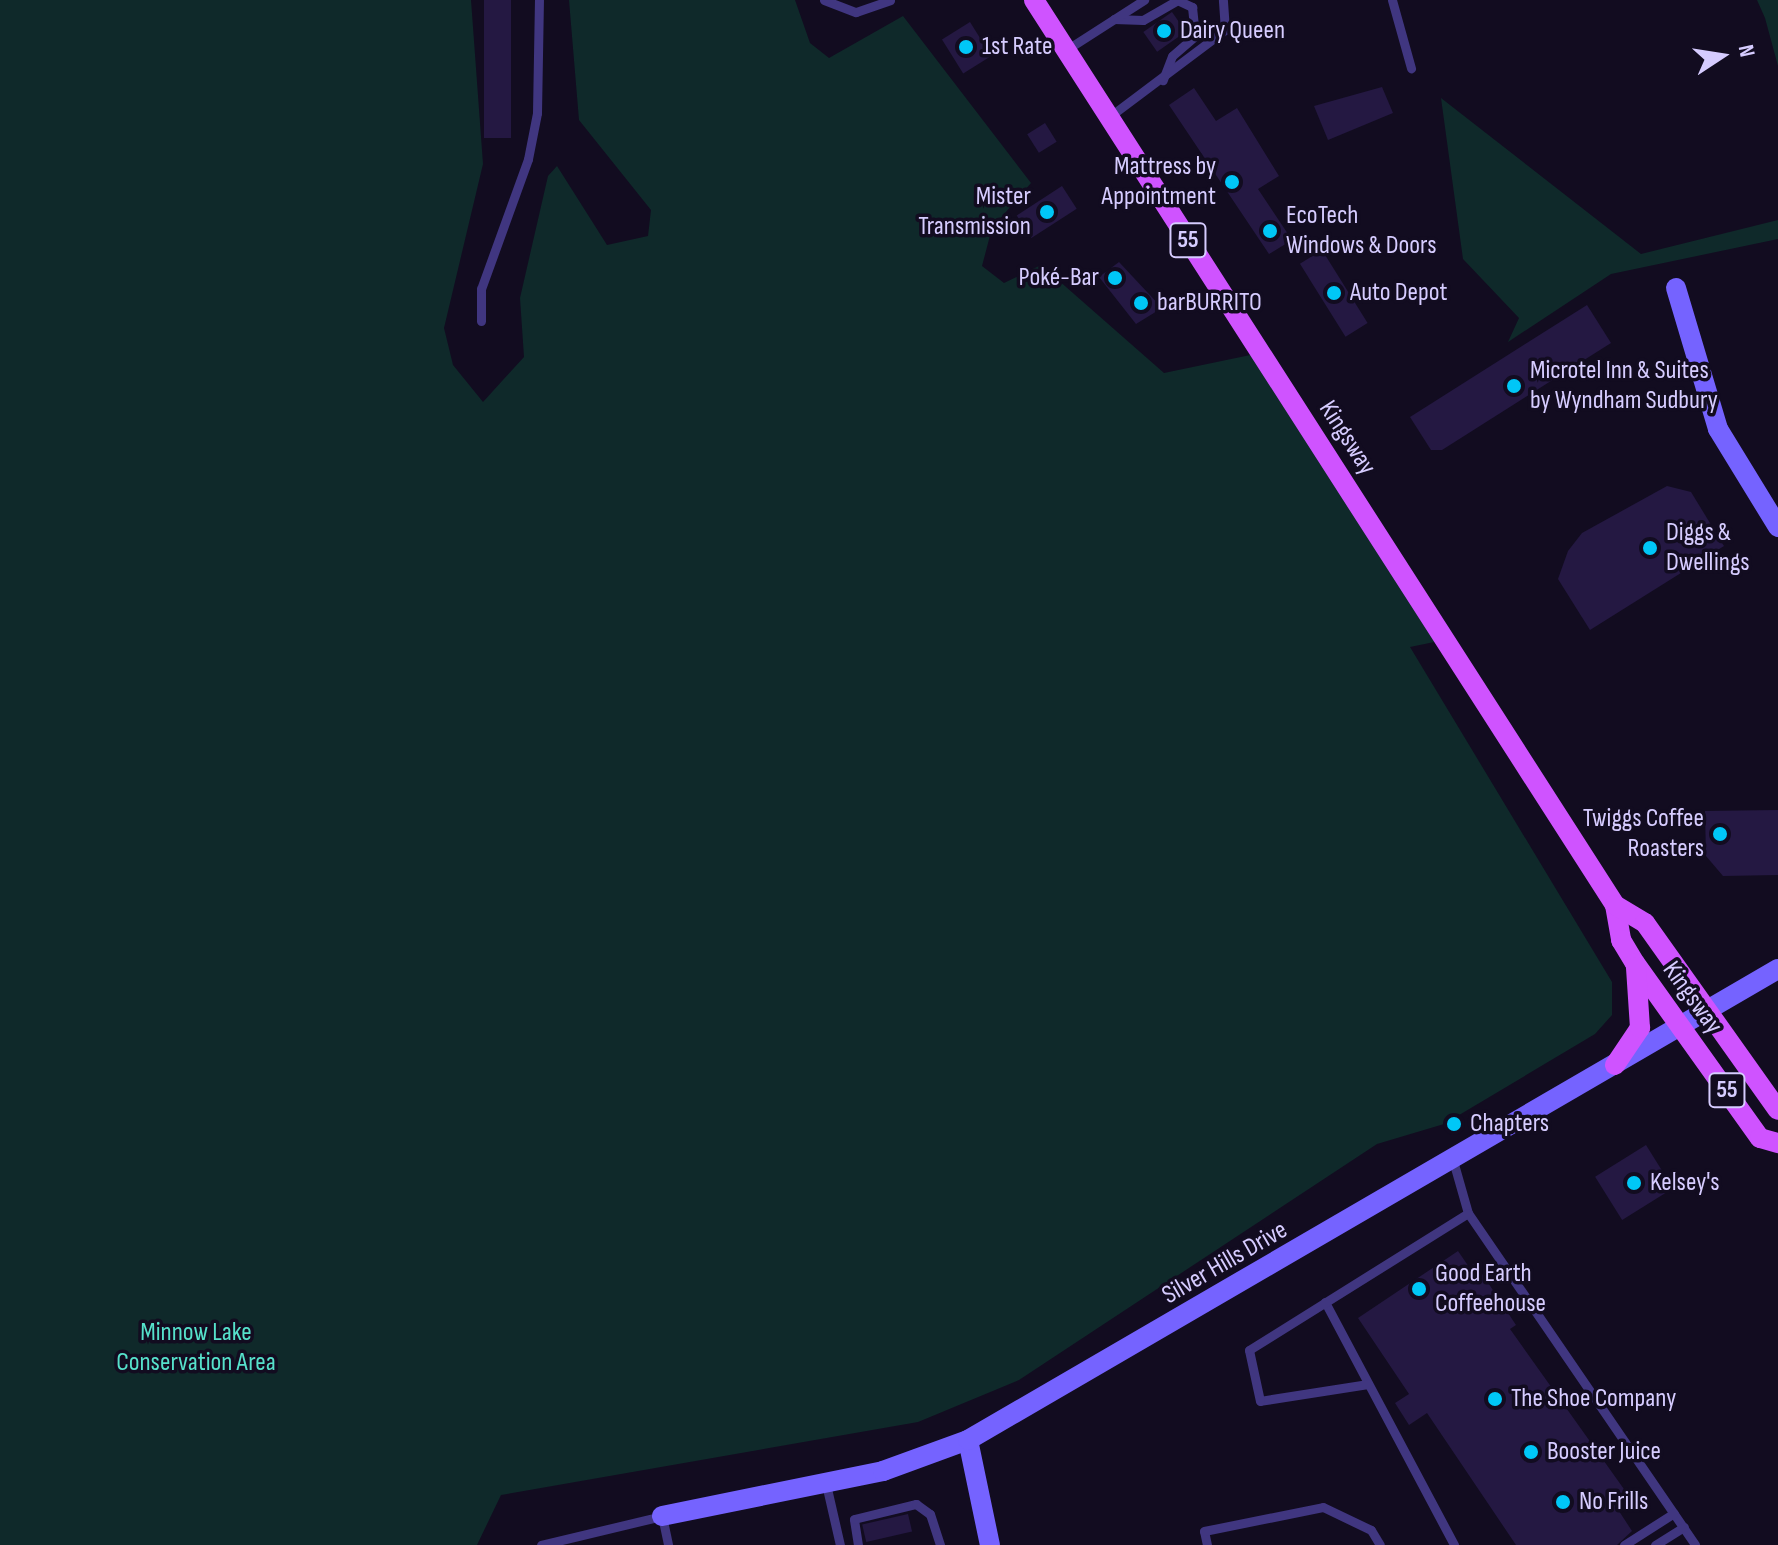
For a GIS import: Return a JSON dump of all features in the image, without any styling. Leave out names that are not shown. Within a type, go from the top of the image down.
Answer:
[{"type":"main road","name":"Kingsway","points":[[1034,0],[1615,905],[1621,940],[1635,963],[1760,1138],[1778,1143]]},
{"type":"main road","name":"Kingsway","points":[[1615,905],[1645,923],[1778,1110]]},
{"type":"main road","points":[[1615,1065],[1640,1028],[1635,963]]},
{"type":"street","points":[[1676,288],[1718,429],[1778,527]]},
{"type":"street","name":"Silver Hills Drive","points":[[662,1516],[826,1484],[968,1440],[1452,1157],[1710,1012],[1778,969]]},
{"type":"street","points":[[968,1440],[990,1545]]},
{"type":"lane","points":[[481,321],[481,289],[528,159],[537,113],[539,0]]},
{"type":"lane","points":[[824,0],[837,11],[856,12],[890,0]]},
{"type":"lane","points":[[1066,50],[1144,0]]},
{"type":"lane","points":[[1114,19],[1143,20],[1177,0],[1192,7],[1195,36],[1172,56],[1163,80]]},
{"type":"lane","points":[[1109,117],[1163,80],[1225,30],[1223,0]]},
{"type":"lane","points":[[1392,0],[1411,68]]},
{"type":"lane","points":[[1452,1157],[1468,1213],[1684,1527],[1692,1544]]},
{"type":"lane","points":[[1368,1384],[1260,1401],[1249,1350],[1468,1213]]},
{"type":"lane","points":[[1325,1302],[1454,1545]]},
{"type":"lane","points":[[826,1484],[840,1545]]},
{"type":"lane","points":[[858,1545],[853,1524],[861,1514],[916,1504],[930,1514],[940,1545]]},
{"type":"lane","points":[[1207,1545],[1204,1531],[1323,1507],[1371,1530],[1380,1545]]},
{"type":"lane","points":[[1624,1545],[1674,1513]]},
{"type":"lane","points":[[541,1545],[662,1516],[668,1545]]},
{"type":"lane","points":[[1655,1545],[1684,1527]]},
{"type":"green space","name":"Minnow Lake Conservation Area","points":[[0,0],[471,0],[483,164],[444,328],[453,365],[483,402],[524,357],[520,298],[548,176],[557,166],[607,245],[648,236],[651,210],[579,120],[569,0],[795,0],[810,43],[829,58],[903,16],[1031,183],[992,228],[982,266],[1004,283],[1041,265],[1164,373],[1260,353],[1444,640],[1410,647],[1612,982],[1612,1015],[1595,1034],[1444,1124],[1377,1144],[1019,1380],[918,1422],[501,1495],[477,1545],[0,1545]]},
{"type":"green space","points":[[1757,0],[1778,0],[1778,66],[1765,18]]},
{"type":"green space","points":[[1441,98],[1641,254],[1778,220],[1778,239],[1611,274],[1508,342],[1519,318],[1463,259]]},
{"type":"building","points":[[484,0],[511,0],[511,138],[484,138]]},
{"type":"building","name":"Dairy Queen","points":[[1172,12],[1186,32],[1157,52],[1143,32]]},
{"type":"building","name":"1st Rate","points":[[970,22],[991,56],[963,73],[942,39]]},
{"type":"building","points":[[1382,87],[1393,113],[1328,140],[1314,106]]},
{"type":"building","points":[[1194,88],[1216,121],[1237,108],[1279,176],[1258,189],[1292,240],[1269,254],[1169,105]]},
{"type":"building","points":[[1045,123],[1057,142],[1039,153],[1027,134]]},
{"type":"building","name":"Mister Transmission","points":[[1062,186],[1077,209],[1031,238],[1017,215]]},
{"type":"building","name":"Auto Depot","points":[[1322,250],[1368,323],[1346,337],[1300,264]]},
{"type":"building","points":[[1119,262],[1162,308],[1136,324],[1099,277]]},
{"type":"building","points":[[1587,305],[1611,343],[1442,450],[1431,450],[1410,417]]},
{"type":"building","points":[[1667,486],[1691,492],[1724,546],[1590,630],[1558,579],[1568,551],[1582,533]]},
{"type":"building","points":[[1778,810],[1778,875],[1723,876],[1706,856],[1705,811]]},
{"type":"building","name":"Kelsey's","points":[[1646,1145],[1673,1188],[1622,1220],[1595,1177]]},
{"type":"building","points":[[1458,1251],[1469,1267],[1475,1263],[1516,1325],[1510,1329],[1631,1499],[1617,1508],[1632,1531],[1617,1545],[1516,1545],[1427,1413],[1409,1425],[1395,1403],[1409,1394],[1358,1318]]},
{"type":"building","points":[[908,1514],[912,1532],[866,1542],[862,1525]]},
{"type":"place","name":"Dairy Queen","points":[[1164,31]]},
{"type":"place","name":"1st Rate","points":[[966,47]]},
{"type":"place","name":"Mattress by Appointment","points":[[1232,182]]},
{"type":"place","name":"Mister Transmission","points":[[1047,212]]},
{"type":"place","name":"EcoTech Windows & Doors","points":[[1270,231]]},
{"type":"place","name":"Poké-Bar","points":[[1115,278]]},
{"type":"place","name":"Auto Depot","points":[[1334,293]]},
{"type":"place","name":"barBURRITO","points":[[1141,303]]},
{"type":"place","name":"Microtel Inn & Suites by Wyndham Sudbury","points":[[1514,386]]},
{"type":"place","name":"Diggs & Dwellings","points":[[1650,548]]},
{"type":"place","name":"Twiggs Coffee Roasters","points":[[1720,834]]},
{"type":"place","name":"Chapters","points":[[1454,1124]]},
{"type":"place","name":"Kelsey's","points":[[1634,1183]]},
{"type":"place","name":"Good Earth Coffeehouse","points":[[1419,1289]]},
{"type":"place","name":"The Shoe Company","points":[[1495,1399]]},
{"type":"place","name":"Booster Juice","points":[[1531,1452]]},
{"type":"place","name":"No Frills","points":[[1563,1502]]}]
